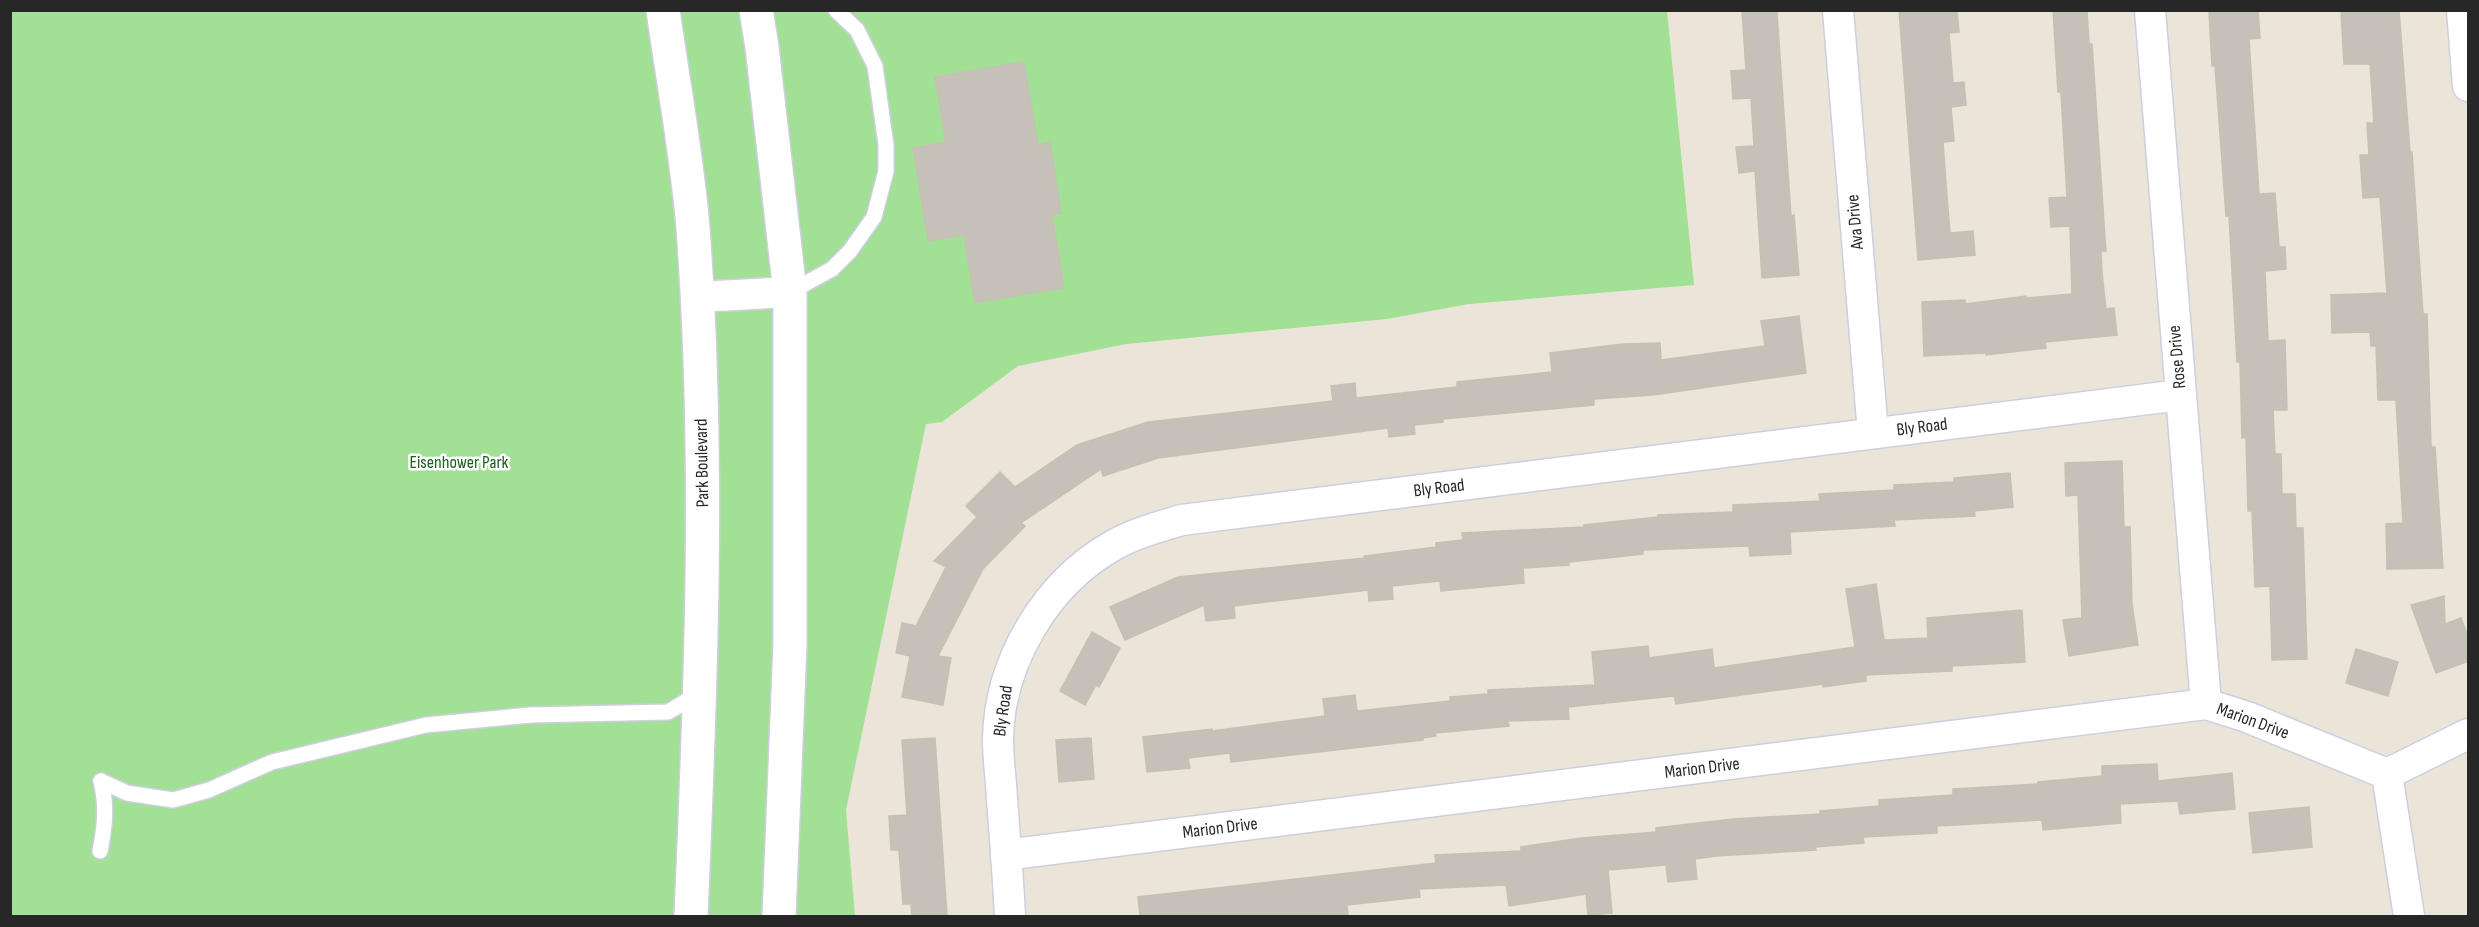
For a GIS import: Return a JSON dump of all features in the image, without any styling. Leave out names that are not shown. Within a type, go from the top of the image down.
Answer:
[{"type":"street","name":"Park Boulevard","points":[[663,10],[693,224],[697,297],[704,538],[691,916]]},
{"type":"street","points":[[756,10],[790,292],[790,644],[778,916]]},
{"type":"street","name":"Ava Drive","points":[[1838,10],[1873,433]]},
{"type":"street","name":"Rose Drive","points":[[2150,10],[2206,704]]},
{"type":"street","points":[[2463,10],[2469,86]]},
{"type":"street","points":[[697,297],[790,292]]},
{"type":"street","name":"Bly Road","points":[[1011,916],[998,739],[1004,691],[1016,656],[1045,605],[1077,571],[1112,546],[1142,531],[1182,520],[2180,394]]},
{"type":"street","name":"Marion Drive","points":[[1006,855],[2206,704],[2247,717],[2387,774]]},
{"type":"street","points":[[2409,916],[2387,774],[2469,734]]},
{"type":"lane","points":[[790,292],[832,269],[850,251],[874,217],[886,171],[886,145],[875,66],[857,30],[836,10]]},
{"type":"lane","points":[[100,851],[105,824],[105,799],[101,781],[127,793],[173,800],[209,790],[272,762],[426,725],[530,715],[668,712],[700,693]]},
{"type":"green space","name":"Eisenhower Park","points":[[10,11],[1667,11],[1694,285],[1469,304],[1387,319],[1126,344],[1018,366],[942,422],[926,424],[846,810],[855,916],[11,916]]},
{"type":"building","points":[[1742,10],[1776,10],[1777,13],[1791,216],[1794,215],[1799,275],[1762,278],[1755,171],[1739,173],[1736,147],[1754,146],[1751,98],[1733,99],[1731,71],[1746,70]]},
{"type":"building","points":[[1899,10],[1957,10],[1959,32],[1949,33],[1953,83],[1964,82],[1966,105],[1951,107],[1954,141],[1943,142],[1946,183],[1950,233],[1973,231],[1975,255],[1918,260]]},
{"type":"building","points":[[2053,10],[2087,10],[2089,44],[2092,44],[2106,251],[2101,251],[2102,273],[2106,309],[2114,308],[2117,335],[2045,342],[2046,348],[1986,355],[1986,353],[1924,356],[1922,302],[1965,300],[1965,304],[2026,296],[2026,298],[2072,294],[2070,226],[2051,227],[2049,198],[2067,197],[2061,92],[2058,92]]},
{"type":"building","points":[[2258,10],[2260,38],[2249,39],[2259,194],[2275,193],[2279,247],[2285,247],[2286,269],[2265,271],[2268,341],[2285,340],[2287,410],[2273,410],[2275,454],[2281,454],[2282,494],[2295,494],[2296,528],[2303,528],[2307,659],[2272,660],[2270,586],[2255,587],[2252,511],[2248,511],[2246,437],[2242,438],[2240,362],[2237,362],[2229,216],[2226,216],[2215,66],[2212,66],[2209,12]]},
{"type":"building","points":[[2341,10],[2399,10],[2423,314],[2427,314],[2431,447],[2435,447],[2443,568],[2387,569],[2386,524],[2403,523],[2396,400],[2378,400],[2376,346],[2371,346],[2370,332],[2332,333],[2331,295],[2387,293],[2380,197],[2363,198],[2360,155],[2369,155],[2367,123],[2374,123],[2370,64],[2344,64]]},
{"type":"building","points":[[1024,62],[1038,145],[1050,142],[1061,213],[1052,214],[1064,288],[975,303],[964,235],[928,241],[913,148],[946,142],[935,77]]},
{"type":"building","points":[[1799,316],[1806,373],[1653,395],[1594,399],[1594,405],[1443,419],[1443,422],[1414,425],[1415,434],[1389,437],[1388,428],[1158,458],[1103,476],[1101,469],[1021,523],[1025,526],[983,569],[938,656],[951,658],[943,705],[902,697],[910,656],[896,653],[902,623],[916,626],[946,567],[934,561],[977,517],[966,506],[1000,472],[1015,487],[1077,445],[1148,422],[1333,401],[1331,386],[1355,383],[1356,398],[1457,387],[1457,382],[1552,372],[1550,353],[1623,344],[1660,343],[1661,360],[1765,346],[1761,321]]},
{"type":"building","points":[[2122,461],[2124,527],[2130,527],[2132,604],[2138,645],[2069,656],[2063,620],[2082,618],[2078,495],[2066,496],[2065,463]]},
{"type":"building","points":[[2010,473],[2013,507],[1974,511],[1975,516],[1894,520],[1895,526],[1790,532],[1791,554],[1750,556],[1749,546],[1643,550],[1643,554],[1569,562],[1569,565],[1523,568],[1524,583],[1441,591],[1440,581],[1392,586],[1393,599],[1369,601],[1368,590],[1234,606],[1235,618],[1206,621],[1204,605],[1125,640],[1110,607],[1178,577],[1365,558],[1364,556],[1436,547],[1436,543],[1463,540],[1462,533],[1584,527],[1584,525],[1658,517],[1658,515],[1733,512],[1733,505],[1820,501],[1819,494],[1894,490],[1894,485],[1954,482],[1954,478]]},
{"type":"building","points":[[1876,584],[1884,640],[1928,638],[1927,618],[2022,610],[2025,662],[1952,666],[1952,671],[1866,675],[1866,681],[1823,687],[1823,684],[1676,704],[1674,696],[1568,707],[1569,719],[1508,721],[1509,726],[1435,733],[1436,736],[1423,738],[1423,740],[1231,762],[1230,753],[1188,758],[1190,768],[1147,772],[1143,737],[1212,729],[1212,731],[1325,716],[1323,699],[1355,695],[1357,711],[1450,701],[1450,697],[1488,694],[1488,690],[1595,685],[1592,652],[1648,646],[1649,658],[1712,649],[1714,668],[1855,647],[1846,589]]},
{"type":"building","points":[[2444,596],[2445,624],[2461,618],[2469,639],[2469,661],[2436,673],[2411,605]]},
{"type":"building","points":[[1092,632],[1120,648],[1099,687],[1096,685],[1085,705],[1060,691]]},
{"type":"building","points":[[2356,649],[2398,662],[2388,696],[2346,683]]},
{"type":"building","points":[[935,738],[947,916],[912,916],[911,904],[903,904],[899,850],[891,850],[889,816],[907,815],[902,740]]},
{"type":"building","points":[[1091,738],[1094,779],[1059,782],[1056,740]]},
{"type":"building","points":[[2157,764],[2158,781],[2232,773],[2235,809],[2180,814],[2178,801],[2120,804],[2121,823],[2043,830],[2042,820],[1937,826],[1937,833],[1863,837],[1864,843],[1815,847],[1816,850],[1695,859],[1697,879],[1668,882],[1666,865],[1608,870],[1612,913],[1588,915],[1586,894],[1509,906],[1506,885],[1419,889],[1420,897],[1347,905],[1348,916],[1140,916],[1138,897],[1436,863],[1435,855],[1521,851],[1521,847],[1581,838],[1656,832],[1656,828],[1733,819],[1820,814],[1820,811],[1879,806],[1879,800],[1953,795],[1953,789],[2038,784],[2038,782],[2102,776],[2102,766]]},
{"type":"building","points":[[2309,807],[2312,847],[2253,853],[2249,813]]}]
